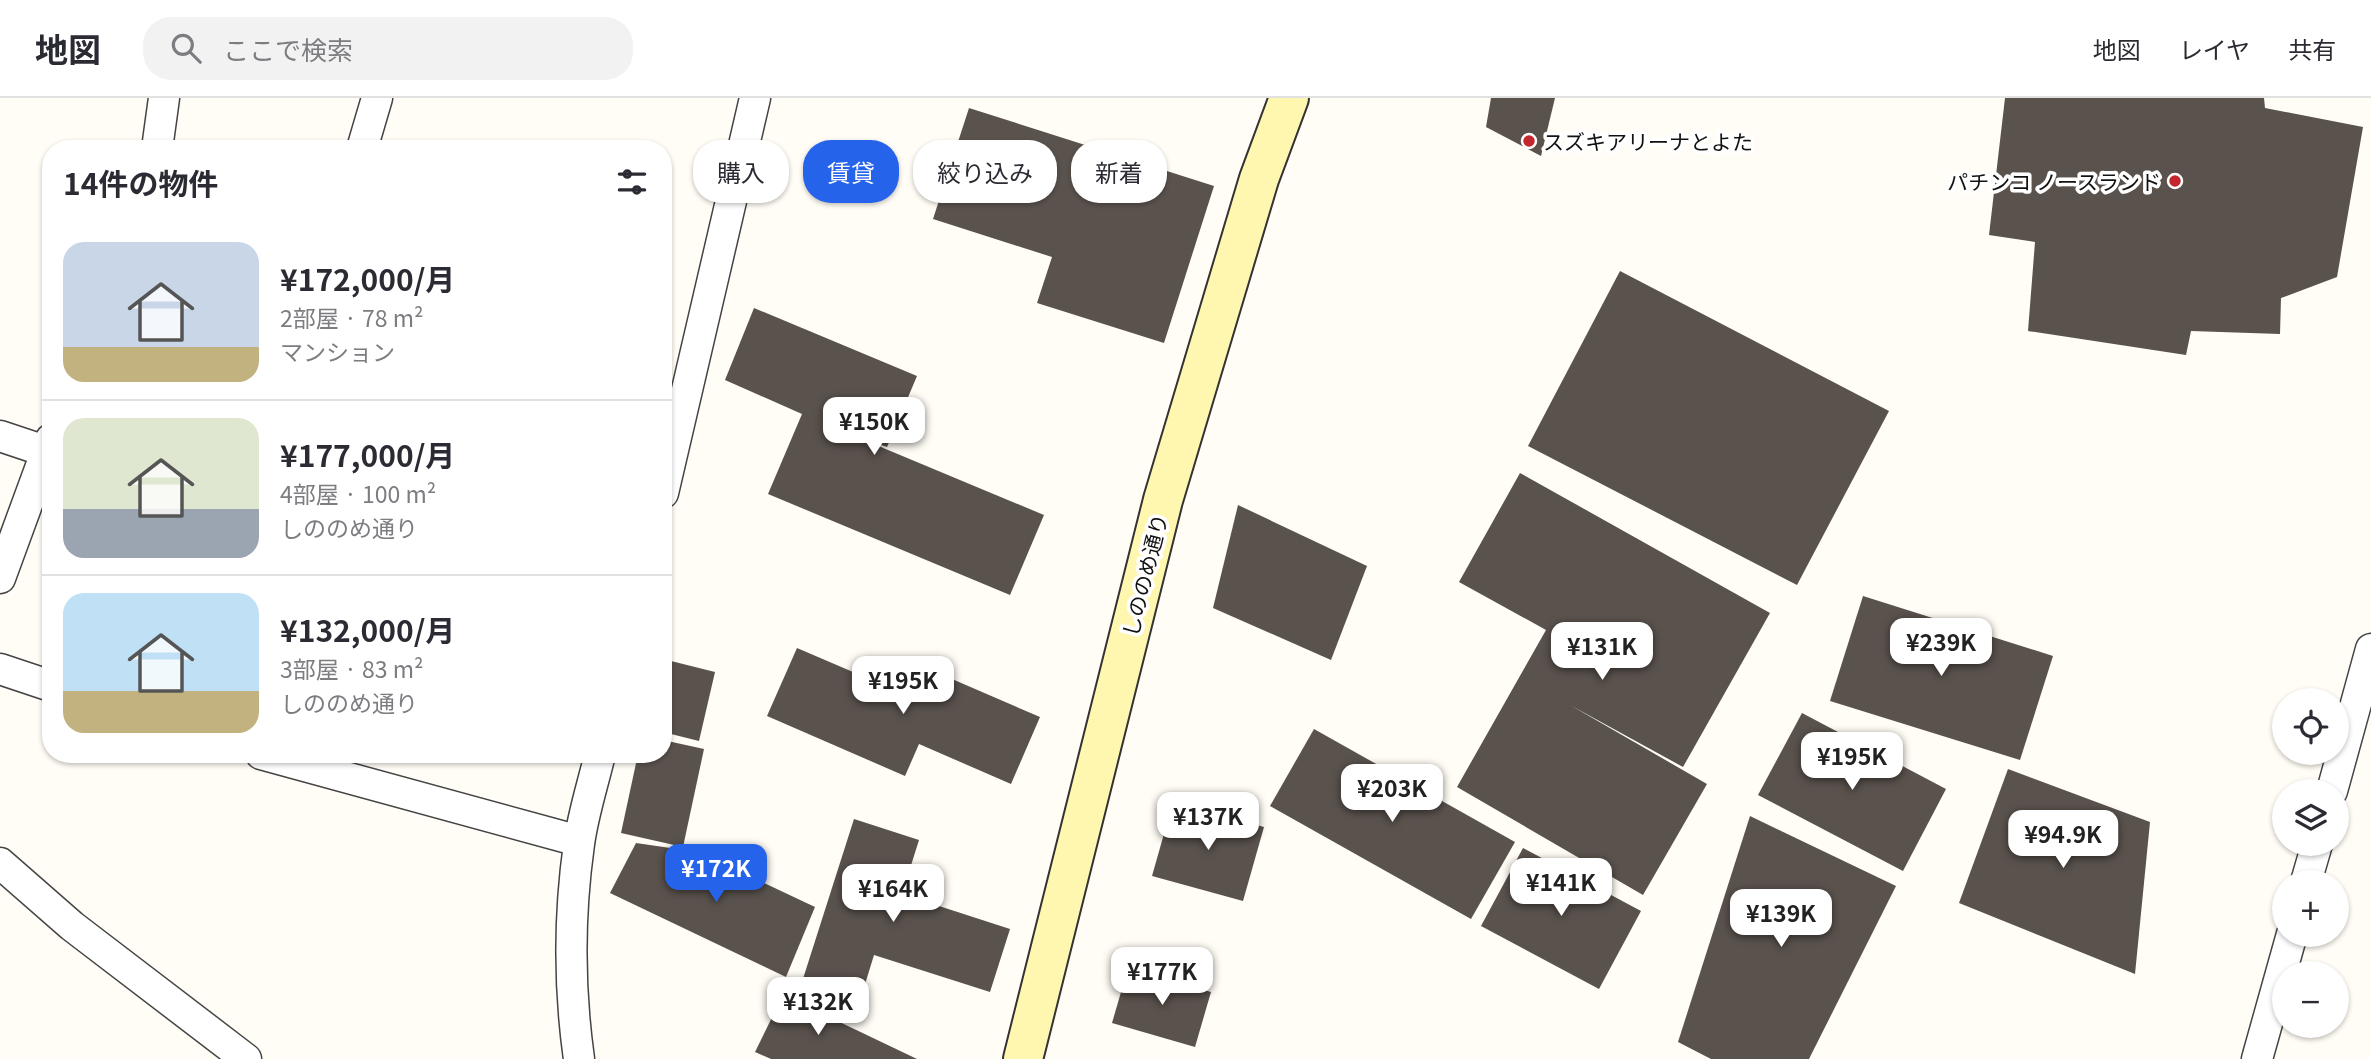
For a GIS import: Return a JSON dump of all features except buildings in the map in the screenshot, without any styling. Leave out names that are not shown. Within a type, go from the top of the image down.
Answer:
[{"type":"main road","name":"しののめ通り","points":[[1023,1059],[1163,500],[1259,179],[1289,98]]},
{"type":"street","points":[[158,140],[164,98]]},
{"type":"street","points":[[365,140],[377,98]]},
{"type":"street","points":[[672,454],[755,98]]},
{"type":"street","points":[[0,436],[42,446]]},
{"type":"street","points":[[0,578],[42,467]]},
{"type":"street","points":[[2335,779],[2371,649]]},
{"type":"street","points":[[0,669],[42,683]]},
{"type":"street","points":[[294,763],[579,841]]},
{"type":"street","points":[[579,1059],[574,1023],[571,922],[579,841],[598,763]]},
{"type":"street","points":[[0,863],[72,926],[246,1059]]},
{"type":"street","points":[[2257,1059],[2288,947]]},
{"type":"place","name":"スズキアリーナとよた","points":[[1529,141]]},
{"type":"place","name":"パチンコ ノースランド","points":[[2175,181]]}]
